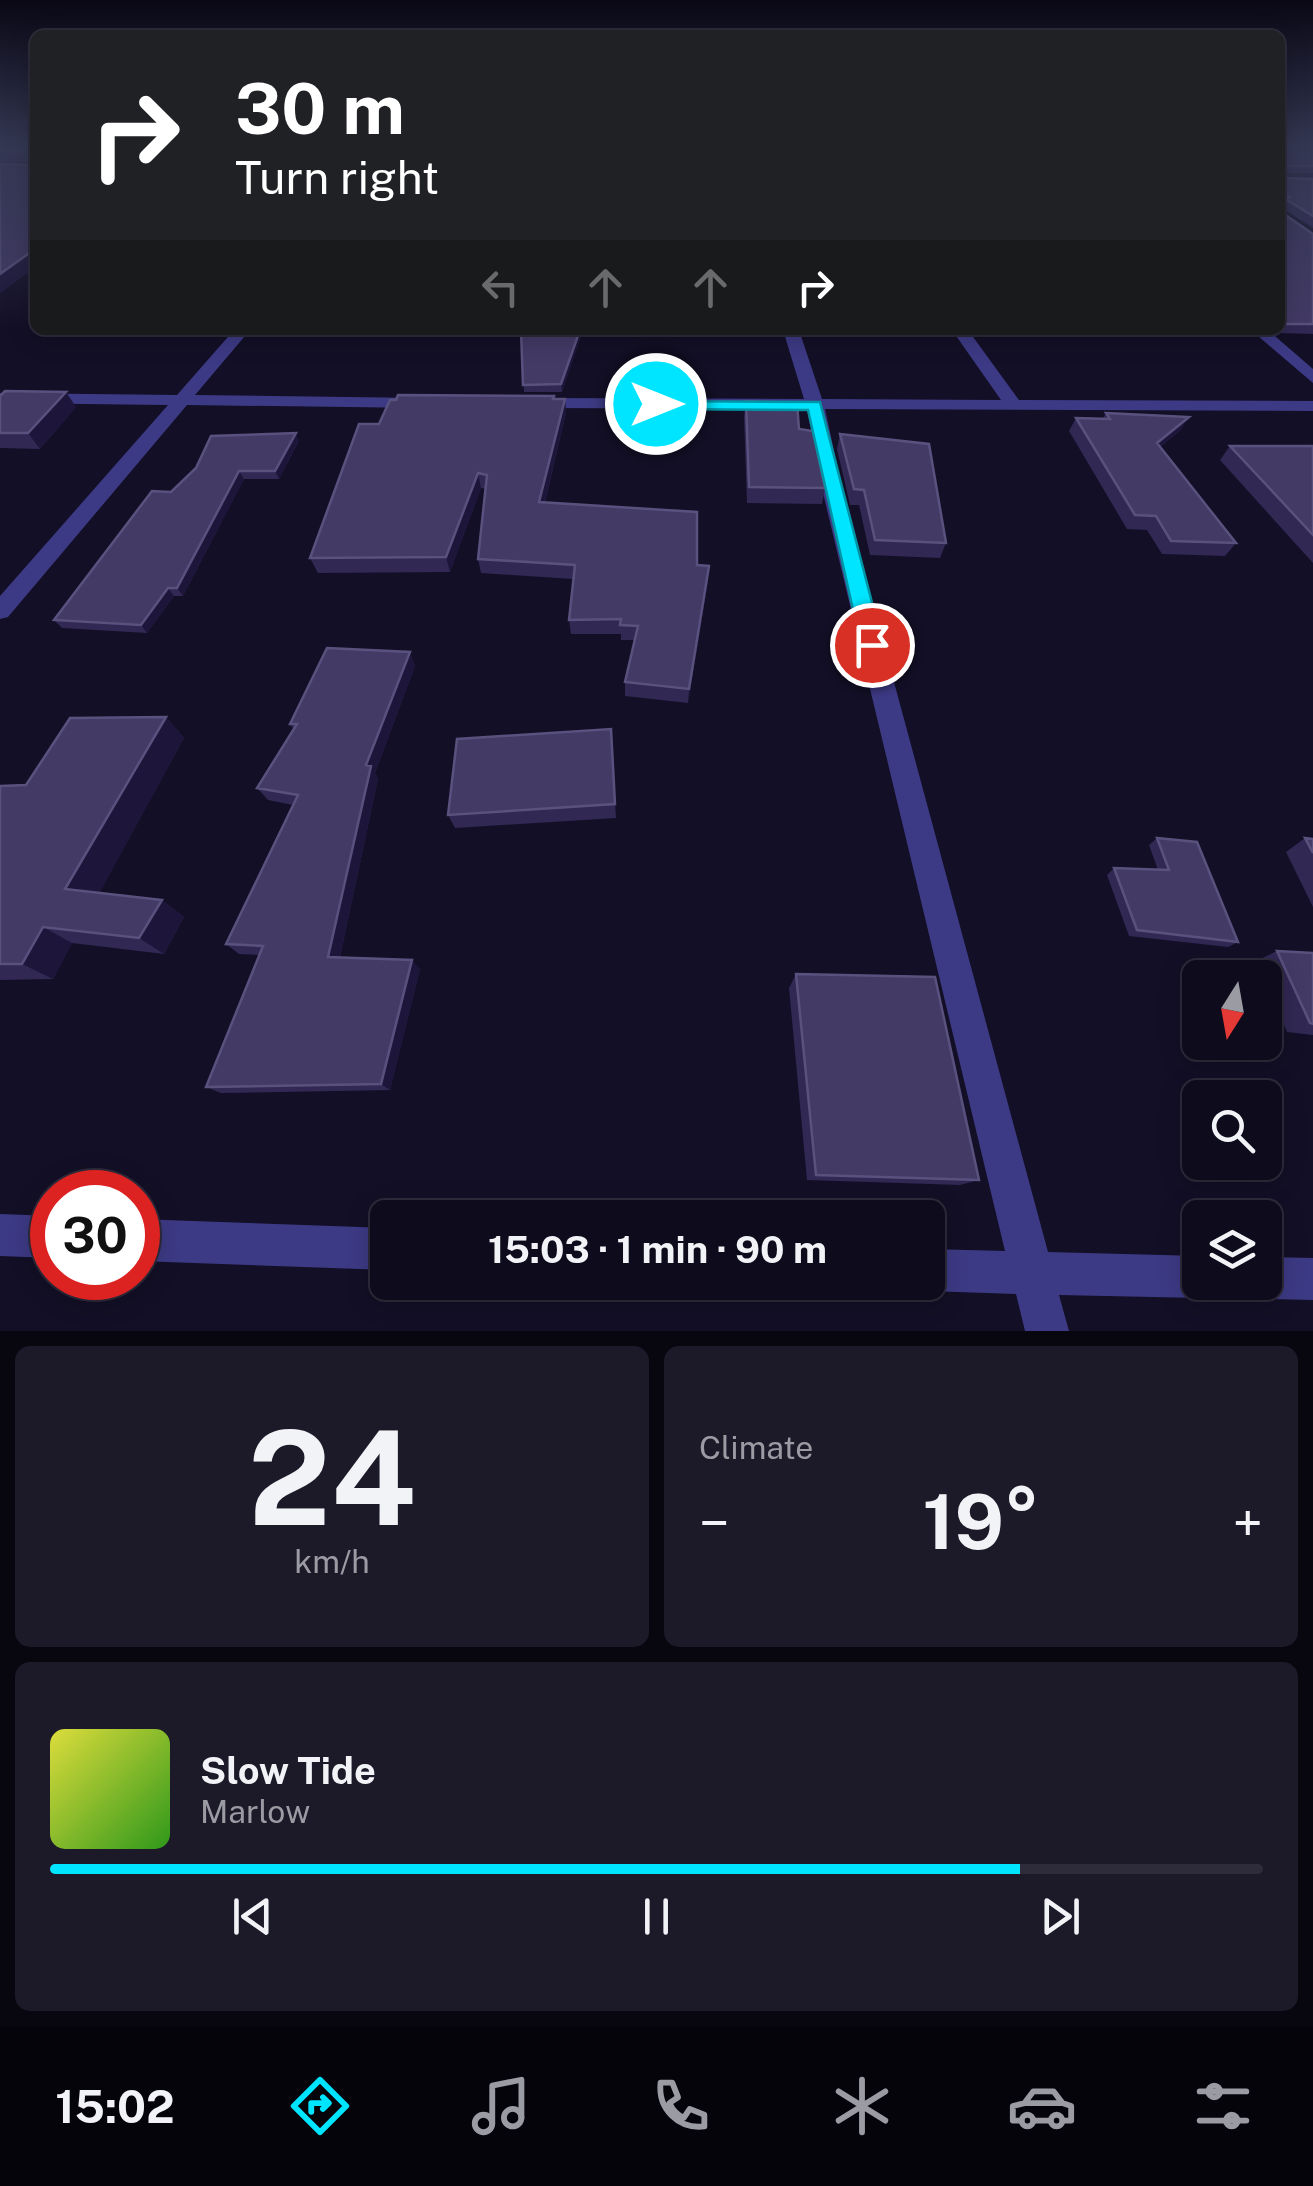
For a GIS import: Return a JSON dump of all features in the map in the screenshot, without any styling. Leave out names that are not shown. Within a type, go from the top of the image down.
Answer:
[{"type":"street","points":[[0,611],[238,335]]},
{"type":"street","points":[[793,335],[815,405],[839,516],[1048,1331]]},
{"type":"street","points":[[964,335],[1015,406]]},
{"type":"street","points":[[1265,335],[1313,378]]},
{"type":"street","points":[[0,398],[438,403]]},
{"type":"street","points":[[518,404],[1313,406]]},
{"type":"street","points":[[0,1235],[30,1236]]},
{"type":"street","points":[[160,1241],[370,1248]]},
{"type":"street","points":[[945,1271],[1182,1277]]},
{"type":"street","points":[[1282,1278],[1313,1279]]},
{"type":"building","points":[[0,206],[30,206],[30,253],[0,274]]},
{"type":"building","points":[[1297,206],[1313,206],[1313,216]]},
{"type":"building","points":[[1285,215],[1313,234],[1313,324],[1285,324]]},
{"type":"building","points":[[521,335],[578,335],[561,384],[523,385]]},
{"type":"building","points":[[5,391],[66,392],[28,433],[0,433],[0,396]]},
{"type":"building","points":[[398,395],[565,399],[539,502],[697,512],[697,565],[709,566],[689,689],[625,682],[638,626],[620,625],[621,619],[569,620],[575,565],[478,559],[487,475],[478,473],[446,557],[310,558],[359,424],[379,424],[390,400],[396,400]]},
{"type":"building","points":[[746,401],[797,403],[799,429],[813,431],[825,488],[749,487]]},
{"type":"building","points":[[1106,413],[1189,417],[1157,443],[1236,543],[1171,541],[1156,516],[1135,515],[1076,418],[1110,419]]},
{"type":"building","points":[[296,433],[275,471],[239,471],[177,588],[168,588],[141,625],[54,620],[152,491],[171,492],[196,468],[211,436]]},
{"type":"building","points":[[840,434],[929,444],[946,543],[875,540],[864,490],[854,489]]},
{"type":"building","points":[[1230,446],[1313,446],[1313,535]]},
{"type":"building","points":[[327,648],[410,652],[366,765],[371,766],[328,957],[412,960],[381,1084],[206,1087],[263,946],[226,944],[298,795],[257,788],[297,724],[290,724]]},
{"type":"building","points":[[166,717],[65,889],[162,900],[139,938],[43,927],[22,964],[0,964],[0,786],[26,785],[70,718]]},
{"type":"building","points":[[611,729],[615,804],[448,815],[457,739]]},
{"type":"building","points":[[1157,838],[1197,842],[1238,942],[1137,930],[1114,868],[1169,870]]},
{"type":"building","points":[[1277,951],[1313,953],[1313,1024],[1310,1023]]},
{"type":"building","points":[[796,974],[935,977],[979,1180],[816,1175]]},
{"type":"route","points":[[656,404],[815,405],[872,645]]}]
